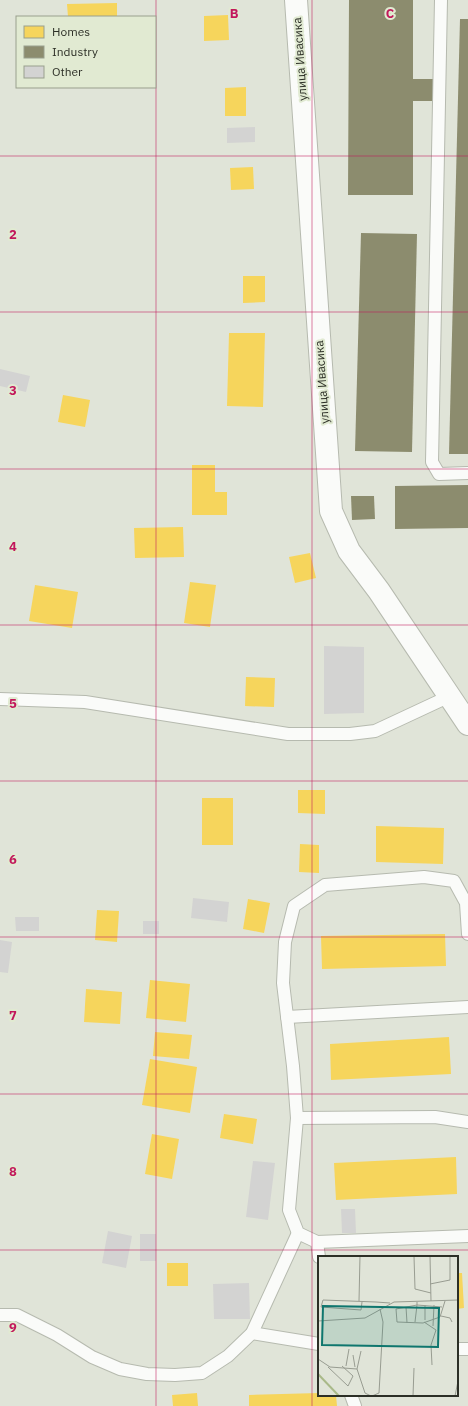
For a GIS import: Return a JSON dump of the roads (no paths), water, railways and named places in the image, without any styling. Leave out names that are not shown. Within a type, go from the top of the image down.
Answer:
[{"type":"main road","name":"улица Ивасика","points":[[296,0],[331,511],[349,551],[379,591],[468,724]]},
{"type":"lane","points":[[440,0],[432,462],[439,474],[468,473]]},
{"type":"lane","points":[[0,699],[85,702],[288,734],[350,734],[375,731],[450,696]]},
{"type":"lane","points":[[468,934],[466,903],[454,881],[424,876],[325,885],[294,906],[285,942],[283,983],[293,1066],[297,1118],[289,1210],[298,1233],[317,1242],[468,1236]]},
{"type":"lane","points":[[287,1017],[468,1007]]},
{"type":"lane","points":[[297,1118],[435,1117],[468,1122]]},
{"type":"lane","points":[[0,1315],[17,1315],[57,1335],[92,1357],[120,1369],[147,1374],[175,1375],[202,1373],[228,1356],[252,1333],[298,1233]]},
{"type":"lane","points":[[317,1242],[319,1256]]},
{"type":"lane","points":[[252,1333],[318,1344]]},
{"type":"lane","points":[[350,1396],[354,1406]]}]
